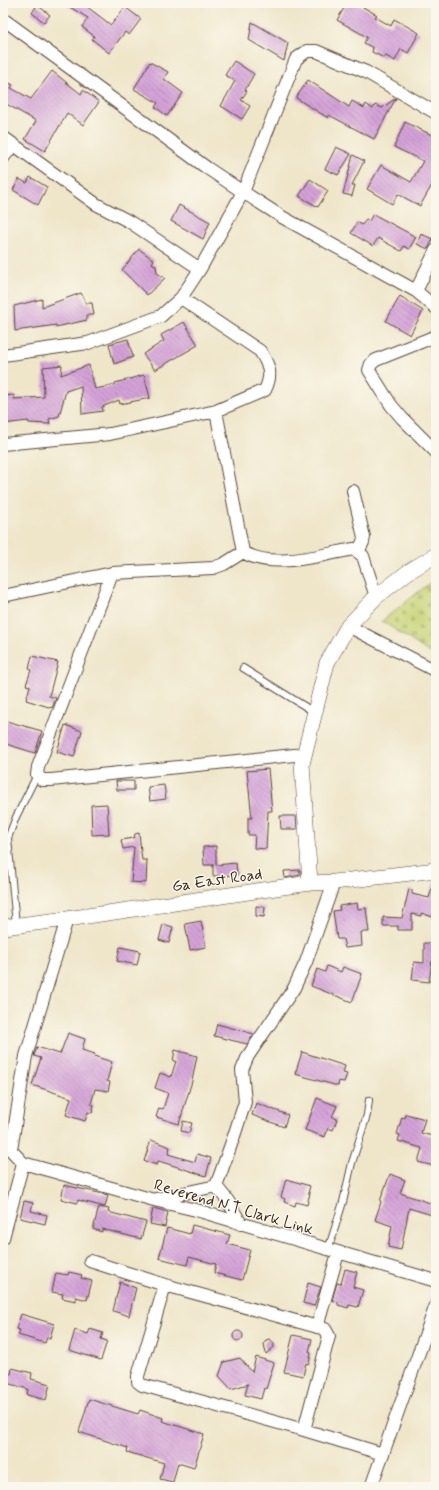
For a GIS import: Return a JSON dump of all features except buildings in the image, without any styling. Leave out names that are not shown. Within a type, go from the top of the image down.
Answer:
[{"type":"street","points":[[3,19],[242,192],[282,217],[416,291],[436,308]]},
{"type":"street","points":[[3,355],[88,343],[161,316],[181,298],[200,269],[242,192],[296,59],[307,51],[316,51],[366,72],[436,113]]},
{"type":"street","points":[[3,137],[96,204],[130,222],[200,269]]},
{"type":"street","points":[[3,158],[13,145]]},
{"type":"street","points":[[416,291],[436,250]]},
{"type":"street","points":[[3,444],[110,434],[216,411],[266,390],[271,379],[267,361],[260,351],[181,298]]},
{"type":"street","points":[[436,336],[376,360],[371,364],[369,370],[387,399],[402,418],[436,452]]},
{"type":"street","points":[[216,411],[243,552],[251,557],[270,561],[303,559],[354,549],[363,556],[376,597]]},
{"type":"street","points":[[353,491],[364,537],[364,542],[358,552]]},
{"type":"street","points":[[3,596],[112,573],[213,568],[224,564],[243,552]]},
{"type":"street","points":[[310,883],[302,764],[314,712],[328,663],[348,626],[376,597],[408,572],[436,555]]},
{"type":"street","points":[[112,573],[38,767],[37,776],[42,780],[51,780],[304,754]]},
{"type":"street","points":[[348,626],[436,672]]},
{"type":"street","name":"Ga East Road","points":[[9,926],[67,919],[310,883],[334,882],[436,870]]},
{"type":"street","points":[[216,1186],[245,1102],[242,1070],[248,1056],[294,988],[306,962],[334,882]]},
{"type":"street","points":[[3,1238],[23,1163],[7,1152],[26,1056],[67,919]]},
{"type":"street","name":"Reverend N.T Clark Link","points":[[23,1163],[154,1200],[196,1210],[436,1281]]},
{"type":"street","points":[[154,1200],[216,1186]]},
{"type":"street","points":[[216,1186],[228,1201],[241,1224]]},
{"type":"street","points":[[317,1327],[333,1251]]},
{"type":"street","points":[[90,1261],[165,1285],[325,1329],[329,1336],[304,1430]]},
{"type":"street","points":[[165,1285],[138,1376],[138,1382],[142,1385],[304,1430],[383,1454]]},
{"type":"street","points":[[371,1487],[436,1305]]},
{"type":"lane","points":[[243,668],[314,712]]},
{"type":"lane","points":[[9,926],[8,838],[16,817],[37,776]]},
{"type":"lane","points":[[333,1251],[352,1163],[367,1115],[369,1100]]},
{"type":"green space","points":[[436,578],[436,657],[382,621]]}]
